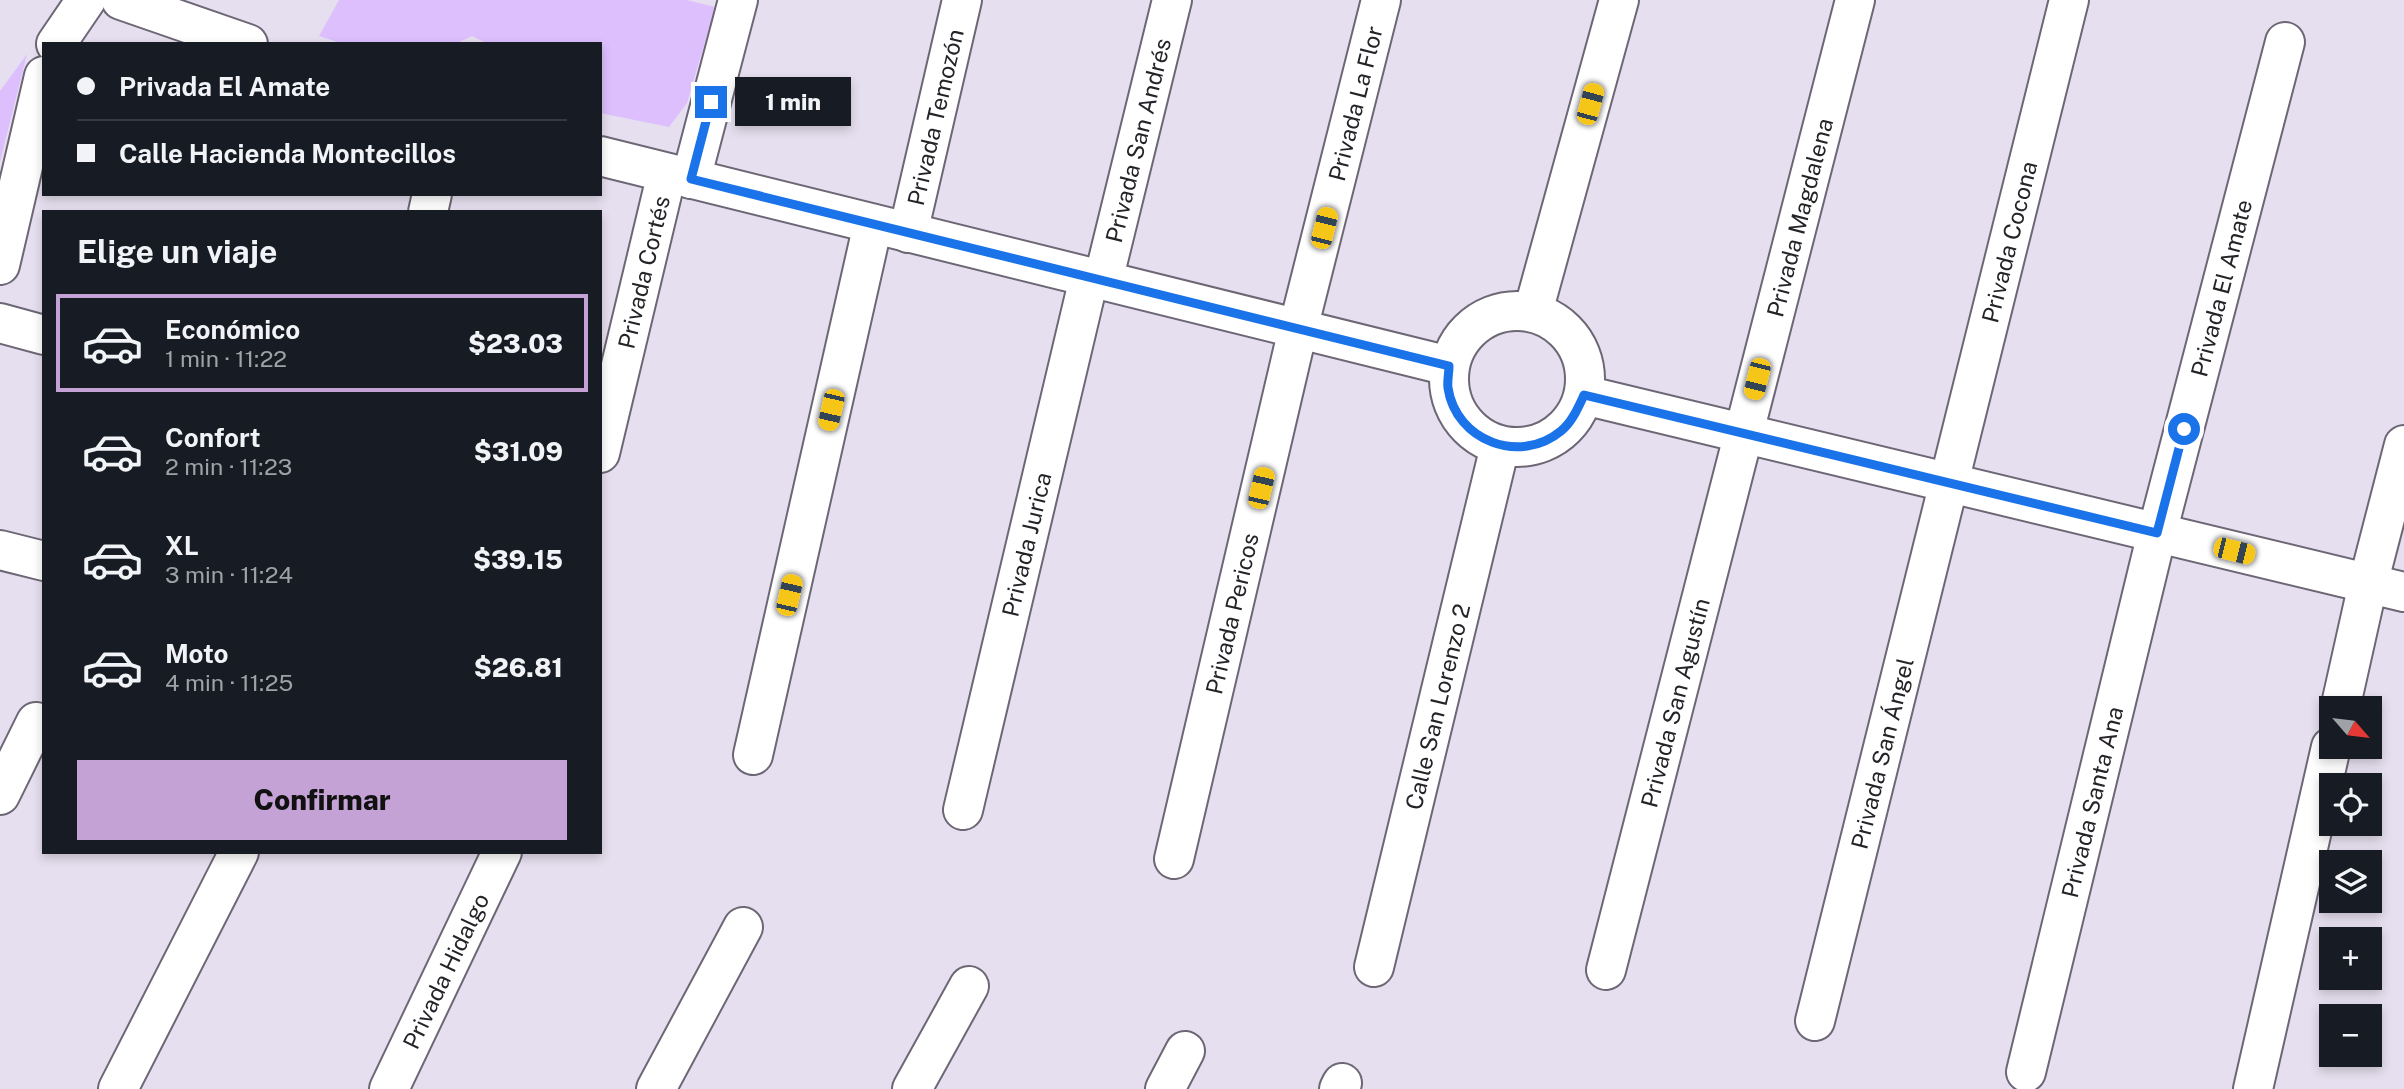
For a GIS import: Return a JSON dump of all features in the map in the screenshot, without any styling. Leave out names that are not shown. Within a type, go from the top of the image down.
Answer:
[{"type":"street","points":[[58,42],[86,0]]},
{"type":"street","points":[[121,0],[235,41]]},
{"type":"street","name":"Privada Cortés","points":[[602,446],[679,176],[738,0]]},
{"type":"street","name":"Privada Temozón","points":[[753,755],[890,228],[962,0]]},
{"type":"street","name":"Privada San Andrés","points":[[1096,279],[1172,0]]},
{"type":"street","name":"Privada La Flor","points":[[1298,329],[1381,0]]},
{"type":"street","points":[[1533,312],[1619,0]]},
{"type":"street","name":"Privada Magdalena","points":[[1743,433],[1855,0]]},
{"type":"street","name":"Privada Cocona","points":[[1949,483],[2069,0]]},
{"type":"street","name":"Privada El Amate","points":[[2157,533],[2285,42]]},
{"type":"street","points":[[0,265],[42,85]]},
{"type":"street","points":[[602,157],[1449,366]]},
{"type":"street","name":"Privada Jurica","points":[[963,810],[1096,279]]},
{"type":"street","points":[[1511,310],[1533,312],[1553,320],[1569,334],[1580,352],[1585,373],[1584,395],[1575,415],[1561,431],[1543,443],[1522,448],[1500,446],[1482,439],[1465,425],[1454,408],[1448,388],[1449,366],[1457,345],[1471,328],[1489,316],[1511,310]]},
{"type":"street","points":[[0,323],[42,334]]},
{"type":"street","name":"Privada Pericos","points":[[1174,859],[1298,329]]},
{"type":"street","points":[[1584,395],[2386,588]]},
{"type":"street","name":"Privada San Agustín","points":[[1606,970],[1743,433]]},
{"type":"street","points":[[2345,696],[2386,588],[2404,445]]},
{"type":"street","name":"Calle San Lorenzo 2","points":[[1374,967],[1500,446]]},
{"type":"street","name":"Privada San Ángel","points":[[1815,1021],[1949,483]]},
{"type":"street","name":"Privada Santa Ana","points":[[2026,1072],[2157,533]]},
{"type":"street","points":[[0,550],[42,560]]},
{"type":"street","points":[[0,794],[36,722]]},
{"type":"street","points":[[2253,1089],[2328,760]]},
{"type":"street","points":[[118,1089],[238,854]]},
{"type":"street","name":"Privada Hidalgo","points":[[388,1089],[501,854]]},
{"type":"street","points":[[656,1089],[743,928]]},
{"type":"street","points":[[912,1089],[969,986]]},
{"type":"street","points":[[1165,1089],[1185,1051]]},
{"type":"shaded area","points":[[339,0],[687,0],[715,7],[687,103],[669,127],[602,113],[602,42],[484,42],[472,36],[459,42],[338,42],[319,36]]},
{"type":"shaded area","points":[[27,54],[0,162],[0,91]]},
{"type":"route","points":[[711,102],[691,179],[1449,366],[1448,388],[1454,408],[1465,425],[1482,439],[1500,446],[1522,448],[1543,443],[1561,431],[1575,415],[1584,395],[2157,533],[2184,429]]}]
